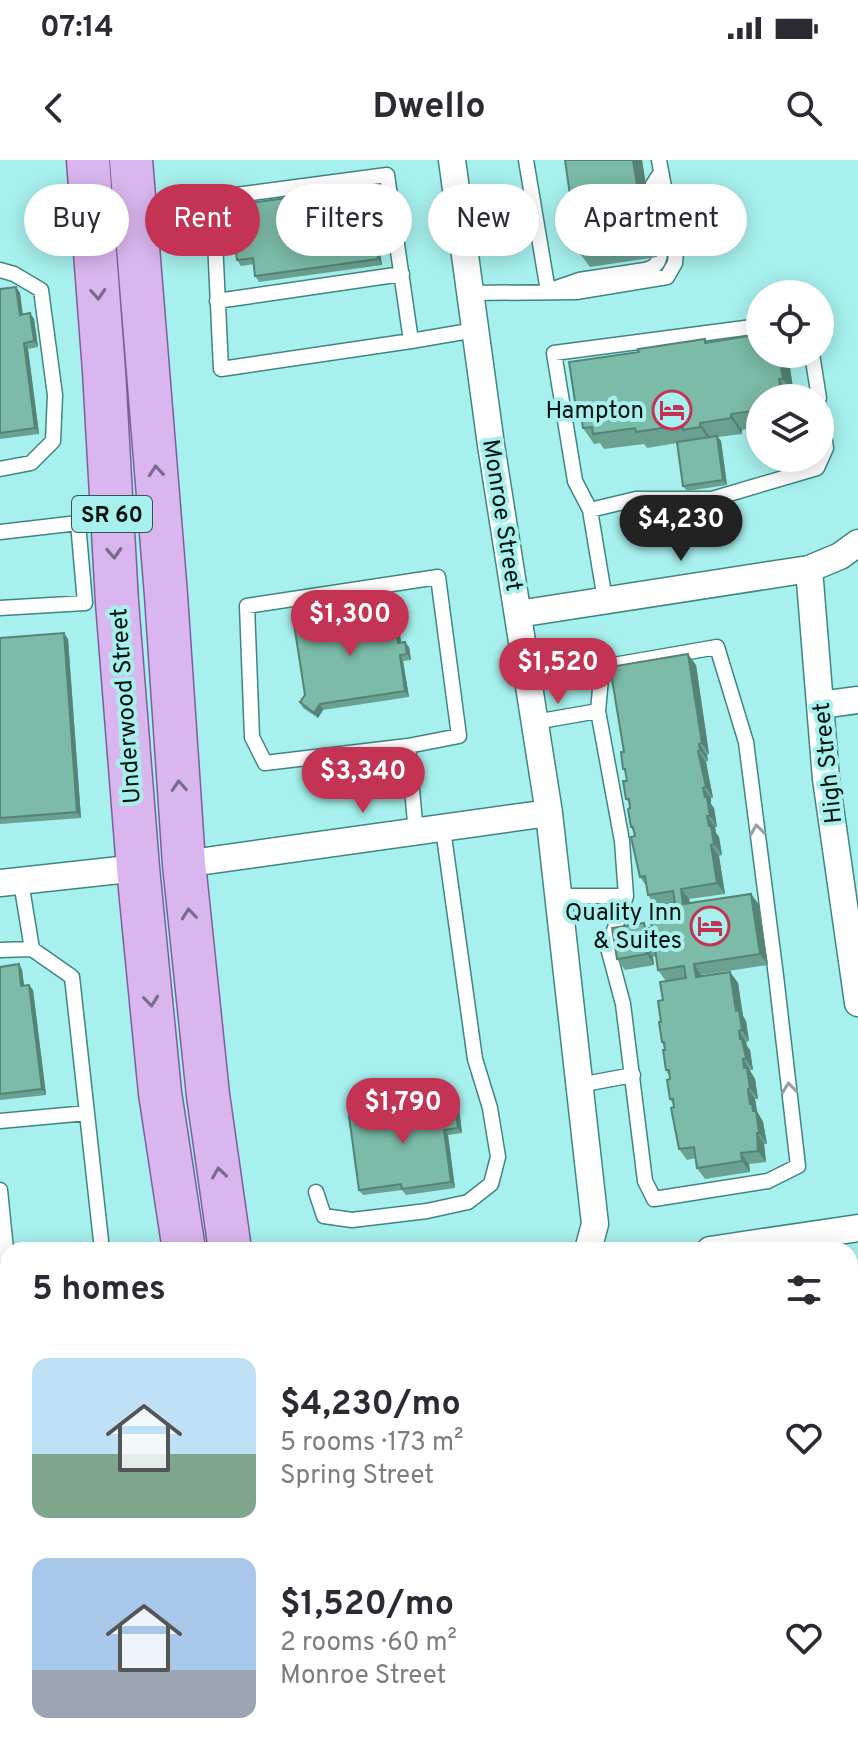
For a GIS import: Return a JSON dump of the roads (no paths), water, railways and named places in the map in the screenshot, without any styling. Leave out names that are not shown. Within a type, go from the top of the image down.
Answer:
[{"type":"main road","name":"Underwood Street","points":[[88,160],[138,868],[160,1093],[183,1242]]},
{"type":"main road","name":"Underwood Street","points":[[131,160],[184,864],[208,1095],[229,1242]]},
{"type":"street","name":"Monroe Street","points":[[452,160],[491,445],[549,813],[595,1224],[590,1242]]},
{"type":"street","points":[[518,614],[809,569],[840,556],[858,543]]},
{"type":"street","name":"High Street","points":[[809,569],[826,779],[858,1003]]},
{"type":"street","points":[[820,705],[858,700]]},
{"type":"street","points":[[184,864],[549,813]]},
{"type":"street","points":[[10,882],[138,868]]},
{"type":"street","points":[[764,1242],[858,1228]]},
{"type":"lane","points":[[526,160],[548,291]]},
{"type":"lane","points":[[470,293],[576,292],[667,277],[675,263],[676,252],[660,166]]},
{"type":"lane","points":[[411,341],[387,175],[213,198],[221,369],[411,341],[475,330]]},
{"type":"lane","points":[[0,270],[14,274],[41,290],[55,395],[53,441],[31,463],[0,469]]},
{"type":"lane","points":[[217,301],[402,274]]},
{"type":"lane","points":[[605,600],[590,510],[575,481],[554,353],[746,328]]},
{"type":"lane","points":[[590,510],[636,499],[712,499],[803,472]]},
{"type":"lane","points":[[0,532],[78,523],[85,603],[0,608]]},
{"type":"lane","points":[[438,577],[459,736],[408,746],[265,763],[252,737],[247,606],[438,577]]},
{"type":"lane","points":[[717,647],[746,742],[798,1166],[768,1181],[654,1199],[645,1181],[633,1075],[623,1004],[608,948],[626,896],[622,841],[598,711],[602,667],[717,647]]},
{"type":"lane","points":[[535,722],[598,711]]},
{"type":"lane","points":[[408,746],[416,833]]},
{"type":"lane","points":[[316,1192],[324,1216],[352,1220],[427,1211],[468,1202],[491,1184],[498,1157],[490,1108],[475,1059],[443,829]]},
{"type":"lane","points":[[10,882],[32,949]]},
{"type":"lane","points":[[558,896],[626,896]]},
{"type":"lane","points":[[0,950],[32,949],[72,977],[101,1242]]},
{"type":"lane","points":[[579,1085],[633,1075]]},
{"type":"lane","points":[[0,1121],[87,1113]]},
{"type":"lane","points":[[0,1190],[5,1242]]},
{"type":"place","name":"Hampton","points":[[672,410]]},
{"type":"place","name":"Quality Inn & Suites","points":[[710,926]]}]
